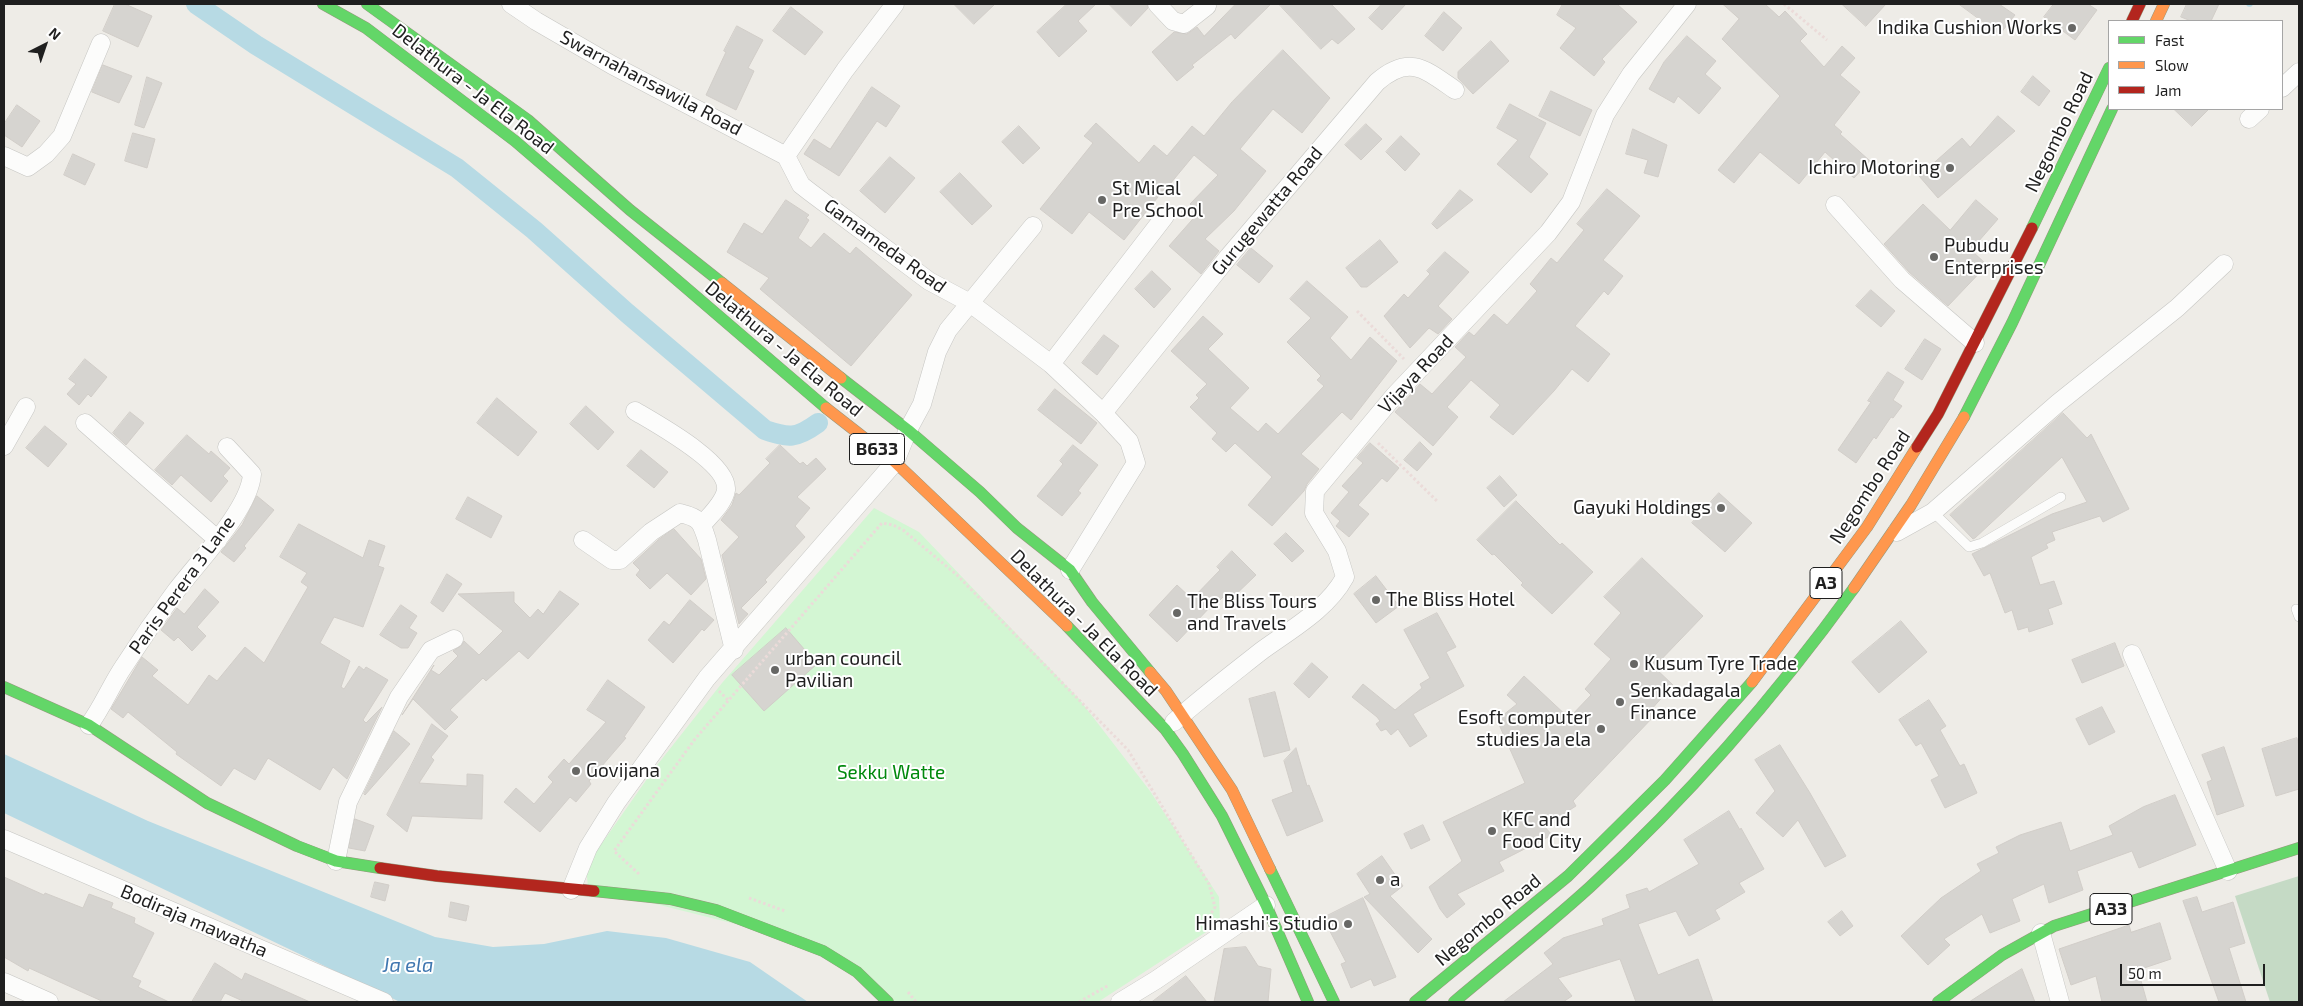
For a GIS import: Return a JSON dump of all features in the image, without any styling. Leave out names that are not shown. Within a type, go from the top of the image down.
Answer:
[{"type":"main road","name":"Delathura - Ja Ela Road","points":[[323,4],[366,28],[515,141],[823,406],[895,462],[1066,625],[1165,729],[1183,754],[1222,816],[1266,905],[1308,1002]]},
{"type":"main road","name":"Delathura - Ja Ela Road","points":[[367,4],[528,120],[645,222],[908,430],[980,492],[1017,528],[1070,570],[1092,602],[1166,690],[1232,790],[1334,1002]]},
{"type":"main road","points":[[2132,20],[2140,4]]},
{"type":"main road","points":[[2156,20],[2164,4]]},
{"type":"main road","name":"Negombo Road","points":[[1415,1002],[1568,876],[1665,780],[1749,686],[1867,527],[1938,414],[2108,70]]},
{"type":"main road","name":"Negombo Road","points":[[1454,1002],[1608,871],[1718,758],[1770,698],[1894,533],[1948,446],[2017,314],[2112,110]]},
{"type":"main road","points":[[4,687],[89,725],[207,803],[297,846],[336,861],[419,874],[670,898],[716,910],[823,951],[857,972],[888,1002]]},
{"type":"main road","name":"A33","points":[[1938,1002],[2002,955],[2054,926],[2299,848]]},
{"type":"street","name":"Swarnahansawila Road","points":[[511,4],[536,21],[612,65],[788,159]]},
{"type":"street","points":[[788,159],[845,70],[895,4]]},
{"type":"street","points":[[1157,4],[1173,21],[1184,24],[1207,6]]},
{"type":"street","name":"Vijaya Road","points":[[1165,729],[1212,689],[1321,607],[1337,591],[1345,577],[1337,551],[1314,512],[1315,491],[1417,372],[1548,233],[1570,202],[1605,115],[1631,74],[1687,4]]},
{"type":"street","points":[[4,156],[28,167],[46,154],[62,136],[101,43]]},
{"type":"street","name":"Gurugewatta Road","points":[[1103,413],[1229,256],[1377,82],[1391,70],[1408,66],[1428,71],[1455,90]]},
{"type":"street","points":[[2283,87],[2299,72]]},
{"type":"street","name":"Gamameda Road","points":[[788,159],[802,185],[810,192],[929,282],[970,303],[1051,364],[1103,413],[1129,441],[1136,463],[1070,570]]},
{"type":"street","points":[[1835,205],[1902,280],[1974,343]]},
{"type":"street","points":[[1051,364],[1165,216]]},
{"type":"street","points":[[571,890],[588,848],[616,803],[707,678],[734,650],[895,462],[908,430],[922,404],[937,352],[948,330],[1032,226]]},
{"type":"street","points":[[1894,533],[1933,512],[2058,404],[2176,308],[2224,264]]},
{"type":"street","points":[[4,446],[26,407]]},
{"type":"street","points":[[635,411],[687,442],[720,473],[726,488],[724,497],[702,525]]},
{"type":"street","points":[[86,423],[218,540]]},
{"type":"street","name":"Paris Perera 3 Lane","points":[[89,725],[100,710],[122,667],[176,590],[218,540],[251,483],[252,474],[227,447]]},
{"type":"street","points":[[583,540],[612,560],[620,560],[652,532],[680,513],[696,517],[702,525],[734,650]]},
{"type":"street","points":[[336,861],[348,802],[399,697],[431,650],[454,639]]},
{"type":"street","points":[[2132,654],[2228,871]]},
{"type":"street","name":"Bodiraja mawatha","points":[[4,839],[384,1002]]},
{"type":"street","points":[[1120,1002],[1156,980],[1266,905]]},
{"type":"street","points":[[2041,933],[2060,1002]]},
{"type":"street","points":[[4,982],[49,1002]]},
{"type":"lane","points":[[1933,512],[1969,547],[1982,543],[2061,497]]},
{"type":"path","points":[[1784,4],[1827,40]]},
{"type":"path","points":[[1357,311],[1417,372]]},
{"type":"path","points":[[1365,431],[1438,502]]},
{"type":"path","points":[[614,851],[695,739],[882,523],[893,524],[903,530],[957,575],[1128,750],[1209,884],[1216,907],[1202,926]]},
{"type":"path","points":[[1079,1002],[1111,984]]},
{"type":"green space","name":"Sekku Watte","points":[[874,508],[919,532],[1079,699],[1150,791],[1219,897],[1220,923],[1098,1002],[893,1002],[823,946],[588,887],[586,866],[654,769],[722,683]]},
{"type":"green space","points":[[2299,876],[2299,1002],[2270,1002],[2235,896]]},
{"type":"water","name":"Ja ela","points":[[4,754],[148,821],[435,937],[493,947],[544,944],[607,931],[666,938],[750,962],[808,1002],[400,1002],[4,813]]},
{"type":"building","points":[[115,4],[125,4],[152,16],[138,47],[103,31]]},
{"type":"building","points":[[954,4],[995,4],[974,24]]},
{"type":"building","points":[[1067,4],[1096,4],[1078,21],[1087,31],[1059,57],[1037,32]]},
{"type":"building","points":[[1109,4],[1147,4],[1148,8],[1131,26]]},
{"type":"building","points":[[1236,4],[1271,4],[1235,39],[1231,34],[1192,65],[1194,67],[1177,81],[1152,52],[1174,32],[1187,34],[1197,27],[1204,36]]},
{"type":"building","points":[[1279,4],[1331,4],[1355,29],[1338,44],[1332,39],[1321,49]]},
{"type":"building","points":[[1382,4],[1406,4],[1382,30],[1369,18]]},
{"type":"building","points":[[1563,4],[1617,4],[1637,22],[1602,59],[1605,62],[1594,76],[1560,48],[1576,28],[1557,15]]},
{"type":"building","points":[[1723,4],[1765,4],[1779,17],[1785,11],[1807,34],[1800,41],[1824,67],[1842,46],[1855,58],[1840,75],[1860,92],[1834,125],[1842,132],[1840,134],[1870,161],[1854,178],[1825,152],[1799,184],[1760,152],[1734,183],[1718,170],[1780,96],[1722,39],[1739,19]]},
{"type":"building","points":[[1842,4],[1886,4],[1866,26]]},
{"type":"building","points":[[1959,4],[1999,4],[2015,15],[2000,34]]},
{"type":"building","name":"Indika Cushion Works","points":[[2054,4],[2088,4],[2097,10],[2075,40],[2044,17]]},
{"type":"building","points":[[2187,4],[2219,4],[2211,20],[2188,20],[2181,17]]},
{"type":"building","points":[[791,7],[823,32],[805,55],[773,31]]},
{"type":"building","points":[[1444,12],[1462,28],[1443,51],[1425,36]]},
{"type":"building","points":[[737,26],[763,40],[748,68],[754,71],[736,110],[706,95],[726,52],[724,51]]},
{"type":"building","points":[[1687,36],[1716,61],[1705,74],[1721,88],[1699,114],[1678,96],[1674,103],[1649,89],[1664,62]]},
{"type":"building","points":[[1491,41],[1509,61],[1473,94],[1458,78],[1458,72]]},
{"type":"building","points":[[1283,50],[1330,98],[1302,133],[1273,109],[1240,149],[1266,171],[1234,211],[1205,239],[1219,251],[1201,274],[1169,246],[1199,212],[1190,204],[1218,175],[1194,155],[1124,240],[1089,212],[1072,234],[1040,209],[1093,143],[1084,136],[1096,123],[1139,163],[1154,145],[1167,156],[1192,126],[1204,136],[1232,102]]},
{"type":"building","points":[[103,65],[132,76],[119,103],[92,92]]},
{"type":"building","points":[[2033,76],[2050,91],[2039,106],[2021,92]]},
{"type":"building","points":[[147,77],[162,83],[144,128],[135,125]]},
{"type":"building","points":[[872,87],[900,106],[886,127],[877,121],[839,176],[804,154],[814,139],[830,149]]},
{"type":"building","points":[[1551,91],[1592,110],[1580,136],[1539,116]]},
{"type":"building","points":[[1510,104],[1546,123],[1529,157],[1548,174],[1531,193],[1497,164],[1518,140],[1497,128]]},
{"type":"building","points":[[17,105],[40,121],[22,147],[4,135],[4,124]]},
{"type":"building","points":[[2175,110],[2208,110],[2192,126]]},
{"type":"building","name":"Ichiro Motoring","points":[[1998,116],[2015,131],[1938,198],[1919,176],[1962,138],[1970,147]]},
{"type":"building","points":[[1366,124],[1382,139],[1361,160],[1345,145]]},
{"type":"building","points":[[1019,126],[1040,148],[1023,164],[1002,142]]},
{"type":"building","points":[[1633,129],[1667,145],[1658,177],[1644,173],[1648,160],[1626,154]]},
{"type":"building","points":[[133,133],[155,139],[147,168],[125,161]]},
{"type":"building","points":[[1401,136],[1420,154],[1405,171],[1386,152]]},
{"type":"building","points":[[73,154],[95,164],[85,185],[64,175]]},
{"type":"building","points":[[890,157],[915,178],[885,213],[860,191]]},
{"type":"building","points":[[960,173],[992,206],[972,225],[940,192]]},
{"type":"building","points":[[1607,189],[1640,216],[1603,260],[1623,276],[1608,295],[1604,291],[1575,326],[1610,354],[1588,382],[1572,369],[1513,435],[1490,417],[1500,405],[1471,380],[1447,407],[1458,417],[1433,446],[1395,412],[1420,384],[1432,394],[1466,357],[1455,347],[1469,332],[1474,336],[1494,314],[1507,325],[1537,291],[1530,284],[1551,258],[1557,263],[1584,230],[1577,224]]},
{"type":"building","points":[[1460,190],[1473,200],[1437,229],[1432,224]]},
{"type":"building","points":[[786,200],[809,215],[806,218],[809,220],[798,238],[811,248],[824,233],[850,254],[856,247],[912,295],[851,366],[760,289],[769,278],[727,252],[744,223],[762,234]]},
{"type":"building","name":"Pubudu Enterprises","points":[[1976,200],[1998,219],[1971,250],[1987,265],[1948,306],[1909,272],[1884,244],[1923,204],[1950,230]]},
{"type":"building","points":[[1380,240],[1398,262],[1367,287],[1361,287],[1346,268]]},
{"type":"building","points":[[1251,248],[1273,266],[1259,283],[1237,265]]},
{"type":"building","points":[[1445,252],[1469,272],[1438,306],[1452,319],[1438,334],[1429,328],[1410,348],[1384,316],[1404,294],[1408,298],[1430,274],[1427,271]]},
{"type":"building","points":[[1152,271],[1171,289],[1154,308],[1135,289]]},
{"type":"building","points":[[1307,281],[1348,317],[1330,338],[1351,360],[1370,337],[1397,361],[1351,420],[1342,412],[1301,454],[1319,469],[1304,491],[1272,526],[1248,505],[1272,477],[1235,443],[1226,452],[1212,439],[1217,433],[1190,407],[1199,398],[1196,395],[1207,384],[1171,351],[1203,316],[1223,334],[1208,349],[1249,388],[1230,408],[1258,432],[1266,423],[1278,434],[1324,386],[1317,380],[1321,376],[1287,342],[1311,318],[1290,299]]},
{"type":"building","points":[[1871,290],[1895,311],[1881,327],[1856,306]]},
{"type":"building","points":[[1104,335],[1119,346],[1097,375],[1082,363]]},
{"type":"building","points":[[1925,339],[1941,349],[1922,380],[1905,369]]},
{"type":"building","points":[[85,359],[107,377],[91,397],[88,394],[79,405],[67,394],[76,384],[69,379]]},
{"type":"building","points":[[1888,372],[1904,382],[1893,400],[1902,406],[1893,418],[1891,417],[1876,439],[1874,437],[1856,463],[1838,450],[1871,402],[1868,401]]},
{"type":"building","points":[[1055,389],[1097,423],[1081,444],[1038,410]]},
{"type":"building","points":[[497,398],[537,432],[518,456],[477,423]]},
{"type":"building","points":[[586,406],[614,432],[598,450],[570,424]]},
{"type":"building","points":[[130,412],[144,423],[126,445],[113,433]]},
{"type":"building","points":[[2063,413],[2087,438],[2091,434],[2129,509],[2103,522],[2100,516],[2052,532],[2055,540],[2046,544],[2048,548],[2031,557],[2040,585],[2054,581],[2062,604],[2048,609],[2053,624],[2029,632],[2028,627],[2018,630],[2012,610],[2005,613],[1990,573],[1984,576],[1972,554],[2052,514],[2087,502],[2062,457],[1975,538],[1973,539],[1950,515]]},
{"type":"building","points":[[45,426],[67,444],[48,467],[26,448]]},
{"type":"building","points":[[187,435],[209,454],[211,451],[230,468],[223,476],[228,481],[211,502],[181,475],[172,485],[155,470]]},
{"type":"building","points":[[1420,442],[1432,454],[1417,471],[1404,460]]},
{"type":"building","points":[[1370,443],[1399,468],[1387,482],[1382,478],[1358,505],[1369,514],[1349,537],[1336,526],[1340,521],[1331,513],[1349,492],[1342,486],[1363,463],[1357,458]]},
{"type":"building","points":[[780,445],[800,464],[803,462],[807,466],[816,458],[826,469],[797,497],[810,508],[795,526],[805,537],[765,580],[767,582],[741,608],[748,614],[739,624],[722,555],[739,537],[721,520],[732,505],[736,493],[739,495],[770,463],[766,459]]},
{"type":"building","points":[[1073,445],[1098,465],[1078,491],[1081,493],[1062,516],[1037,496],[1063,464],[1060,461]]},
{"type":"building","points":[[641,450],[668,472],[654,488],[627,466]]},
{"type":"building","points":[[1500,476],[1517,495],[1504,507],[1487,488]]},
{"type":"building","name":"Gayuki Holdings","points":[[1719,493],[1752,523],[1725,552],[1692,523]]},
{"type":"building","points":[[257,496],[274,510],[244,546],[246,548],[234,562],[221,552],[242,525]]},
{"type":"building","points":[[468,497],[502,516],[491,538],[456,519]]},
{"type":"building","points":[[1516,501],[1560,545],[1562,543],[1593,572],[1552,614],[1521,585],[1523,583],[1494,554],[1492,555],[1477,540]]},
{"type":"building","points":[[299,524],[363,558],[369,540],[385,546],[378,566],[384,568],[363,627],[334,617],[320,643],[350,661],[341,687],[344,689],[359,666],[364,670],[366,667],[388,680],[363,720],[366,723],[382,707],[347,779],[333,767],[320,790],[268,758],[255,780],[234,768],[221,786],[176,754],[177,752],[128,712],[123,718],[111,709],[142,657],[158,670],[152,676],[188,705],[209,675],[217,681],[245,647],[264,663],[308,587],[301,582],[307,573],[280,557]]},
{"type":"building","points":[[674,529],[701,559],[706,579],[691,595],[667,573],[650,589],[636,575],[640,570],[633,563],[658,540]]},
{"type":"building","points":[[1286,533],[1304,551],[1292,562],[1274,544]]},
{"type":"building","points":[[1232,551],[1256,575],[1228,602],[1223,597],[1214,606],[1213,604],[1177,642],[1149,615],[1177,585],[1192,599],[1220,570],[1217,567]]},
{"type":"building","points":[[1642,558],[1703,616],[1654,667],[1673,685],[1650,711],[1655,715],[1573,801],[1576,806],[1544,826],[1552,835],[1499,862],[1504,871],[1457,894],[1465,904],[1447,918],[1440,909],[1429,887],[1462,861],[1443,822],[1525,783],[1497,720],[1517,704],[1507,695],[1524,676],[1569,718],[1591,695],[1585,689],[1611,659],[1594,644],[1621,613],[1604,597]]},
{"type":"building","points":[[447,574],[462,584],[443,612],[431,603]]},
{"type":"building","name":"The Bliss Hotel","points":[[1376,576],[1399,606],[1376,623],[1354,594]]},
{"type":"building","points":[[205,589],[219,602],[197,627],[206,636],[192,651],[178,637],[174,641],[161,630],[177,608],[184,614]]},
{"type":"building","points":[[560,591],[579,604],[528,659],[519,651],[486,681],[483,678],[450,710],[458,717],[445,730],[413,699],[402,715],[434,665],[431,670],[439,675],[458,656],[453,651],[462,645],[464,641],[479,655],[503,631],[458,594],[514,592],[514,602],[530,618],[538,609],[543,614]]},
{"type":"building","points":[[690,600],[714,620],[704,631],[702,629],[673,663],[648,640],[664,621],[669,625]]},
{"type":"building","points":[[401,605],[417,616],[409,628],[417,633],[408,648],[401,648],[380,635]]},
{"type":"building","points":[[1437,613],[1456,647],[1446,652],[1464,686],[1413,714],[1427,736],[1410,747],[1398,729],[1391,735],[1386,729],[1381,731],[1376,724],[1380,721],[1377,717],[1352,697],[1363,684],[1395,710],[1422,688],[1420,684],[1430,678],[1404,630]]},
{"type":"building","points":[[1901,621],[1927,652],[1879,693],[1852,662]]},
{"type":"building","name":"urban council Pavilian","points":[[786,628],[817,664],[764,711],[732,675]]},
{"type":"building","points":[[2115,643],[2124,666],[2082,683],[2072,660]]},
{"type":"building","points":[[1312,663],[1328,677],[1309,698],[1294,684]]},
{"type":"building","name":"Govijana","points":[[608,680],[645,707],[624,737],[626,738],[589,781],[591,784],[576,802],[570,797],[540,832],[504,802],[516,788],[534,804],[553,782],[548,777],[564,759],[569,764],[606,722],[587,710]]},
{"type":"building","points":[[1275,692],[1290,750],[1264,757],[1249,699]]},
{"type":"building","points":[[1929,700],[1946,726],[1940,730],[1960,766],[1964,764],[1977,793],[1945,808],[1931,780],[1939,776],[1921,743],[1916,746],[1899,720]]},
{"type":"building","points":[[2102,707],[2115,732],[2089,745],[2076,719]]},
{"type":"building","points":[[432,724],[448,736],[431,757],[434,760],[419,783],[467,786],[467,774],[483,775],[482,819],[412,816],[407,832],[387,815]]},
{"type":"building","points":[[394,731],[410,744],[365,795],[364,794]]},
{"type":"building","points":[[2297,738],[2299,746],[2299,789],[2276,796],[2262,749]]},
{"type":"building","points":[[1780,745],[1846,856],[1825,867],[1798,820],[1783,837],[1756,813],[1775,791],[1755,760]]},
{"type":"building","points":[[2224,747],[2244,806],[2217,815],[2207,782],[2212,780],[2202,755]]},
{"type":"building","points":[[1296,748],[1307,786],[1309,785],[1323,821],[1287,836],[1272,800],[1293,792],[1284,761]]},
{"type":"building","points":[[2175,795],[2196,845],[2139,868],[2132,851],[2077,871],[2083,890],[2049,903],[2044,884],[2012,899],[2020,921],[1990,933],[1982,914],[1944,939],[1950,945],[1928,965],[1901,936],[1941,898],[1981,871],[1977,864],[1999,853],[1996,847],[2020,835],[2061,822],[2070,851],[2113,835],[2109,826],[2143,807]]},
{"type":"building","points":[[1729,811],[1764,869],[1739,883],[1745,892],[1715,910],[1720,919],[1689,936],[1676,911],[1638,924],[1658,975],[1698,959],[1713,1002],[1636,1002],[1620,959],[1558,978],[1572,996],[1563,1002],[1503,1002],[1553,964],[1544,953],[1563,938],[1604,925],[1602,919],[1630,908],[1626,895],[1647,888],[1649,892],[1699,864],[1684,840]]},
{"type":"building","points":[[355,819],[374,826],[365,851],[349,848]]},
{"type":"building","points":[[1423,825],[1430,840],[1411,849],[1404,834]]},
{"type":"building","points":[[1382,856],[1403,886],[1390,896],[1432,939],[1418,953],[1364,897],[1370,894],[1357,874]]},
{"type":"building","points":[[4,877],[44,895],[45,893],[83,908],[89,894],[113,903],[111,908],[135,918],[134,923],[154,933],[132,977],[141,981],[138,987],[169,1002],[104,1002],[29,968],[28,971],[4,957]]},
{"type":"building","points":[[375,882],[389,885],[385,901],[371,897]]},
{"type":"building","points":[[2197,897],[2202,912],[2233,902],[2245,943],[2229,948],[2246,1002],[2219,1002],[2183,901]]},
{"type":"building","points":[[1363,898],[1396,977],[1374,986],[1371,979],[1351,988],[1341,964],[1346,962],[1323,918]]},
{"type":"building","points":[[451,902],[469,906],[466,921],[449,917]]},
{"type":"building","points":[[1842,911],[1853,926],[1840,936],[1828,922]]},
{"type":"building","points":[[2160,923],[2171,959],[2138,970],[2147,1002],[2102,1002],[2096,976],[2071,985],[2059,949],[2129,925],[2131,932]]},
{"type":"building","points":[[1246,947],[1258,966],[1271,969],[1268,1002],[1214,1002],[1224,949]]},
{"type":"building","points":[[215,963],[242,980],[245,973],[310,1002],[245,1002],[225,993],[220,1002],[192,1002]]},
{"type":"building","points":[[2022,969],[2035,1002],[1969,1002],[1997,984]]},
{"type":"building","points":[[1186,976],[1207,1002],[1152,1002]]},
{"type":"waterway","points":[[196,4],[256,45],[457,168],[534,230],[627,313],[765,430],[780,435],[792,436],[804,432],[818,423]]},
{"type":"traffic: fast","points":[[323,4],[366,28],[515,141],[826,408]]},
{"type":"traffic: fast","points":[[367,4],[528,120],[630,210],[722,283]]},
{"type":"traffic: fast","points":[[2032,228],[2108,70]]},
{"type":"traffic: fast","points":[[1964,417],[2012,323],[2112,110]]},
{"type":"traffic: fast","points":[[841,378],[908,430],[980,492],[1017,528],[1070,570],[1092,602],[1150,672]]},
{"type":"traffic: fast","points":[[1454,1002],[1590,887],[1662,818],[1730,744],[1794,668],[1854,588]]},
{"type":"traffic: fast","points":[[1067,626],[1165,729],[1183,754],[1222,816],[1266,905],[1308,1002]]},
{"type":"traffic: fast","points":[[1415,1002],[1568,876],[1665,780],[1752,682]]},
{"type":"traffic: fast","points":[[4,687],[89,725],[207,803],[297,846],[336,861],[380,868]]},
{"type":"traffic: fast","points":[[1938,1002],[2002,955],[2054,926],[2299,848]]},
{"type":"traffic: fast","points":[[1270,869],[1334,1002]]},
{"type":"traffic: fast","points":[[594,891],[670,899],[716,910],[823,951],[857,972],[888,1002]]},
{"type":"traffic: slow","points":[[2156,20],[2164,4]]},
{"type":"traffic: slow","points":[[722,283],[841,378]]},
{"type":"traffic: slow","points":[[826,408],[895,462],[1067,626]]},
{"type":"traffic: slow","points":[[1854,588],[1911,505],[1964,417]]},
{"type":"traffic: slow","points":[[1752,682],[1867,527],[1917,447]]},
{"type":"traffic: slow","points":[[1150,672],[1166,691],[1232,790],[1270,869]]},
{"type":"traffic: jam","points":[[2132,20],[2140,4]]},
{"type":"traffic: jam","points":[[1917,447],[1938,414],[2032,228]]},
{"type":"traffic: jam","points":[[380,868],[437,876],[594,891]]},
{"type":"place","name":"Indika Cushion Works","points":[[2072,28]]},
{"type":"place","name":"Ichiro Motoring","points":[[1950,168]]},
{"type":"place","name":"St Mical Pre School","points":[[1102,200]]},
{"type":"place","name":"Pubudu Enterprises","points":[[1934,257]]},
{"type":"place","name":"Gayuki Holdings","points":[[1721,508]]},
{"type":"place","name":"The Bliss Hotel","points":[[1376,600]]},
{"type":"place","name":"The Bliss Tours and Travels","points":[[1177,613]]},
{"type":"place","name":"Kusum Tyre Trade","points":[[1634,664]]},
{"type":"place","name":"urban council Pavilian","points":[[775,670]]},
{"type":"place","name":"Senkadagala Finance","points":[[1620,702]]},
{"type":"place","name":"Esoft computer studies Ja ela","points":[[1601,729]]},
{"type":"place","name":"Govijana","points":[[576,771]]},
{"type":"place","name":"KFC and Food City","points":[[1492,831]]},
{"type":"place","name":"a","points":[[1380,880]]},
{"type":"place","name":"Himashi's Studio","points":[[1348,924]]}]
